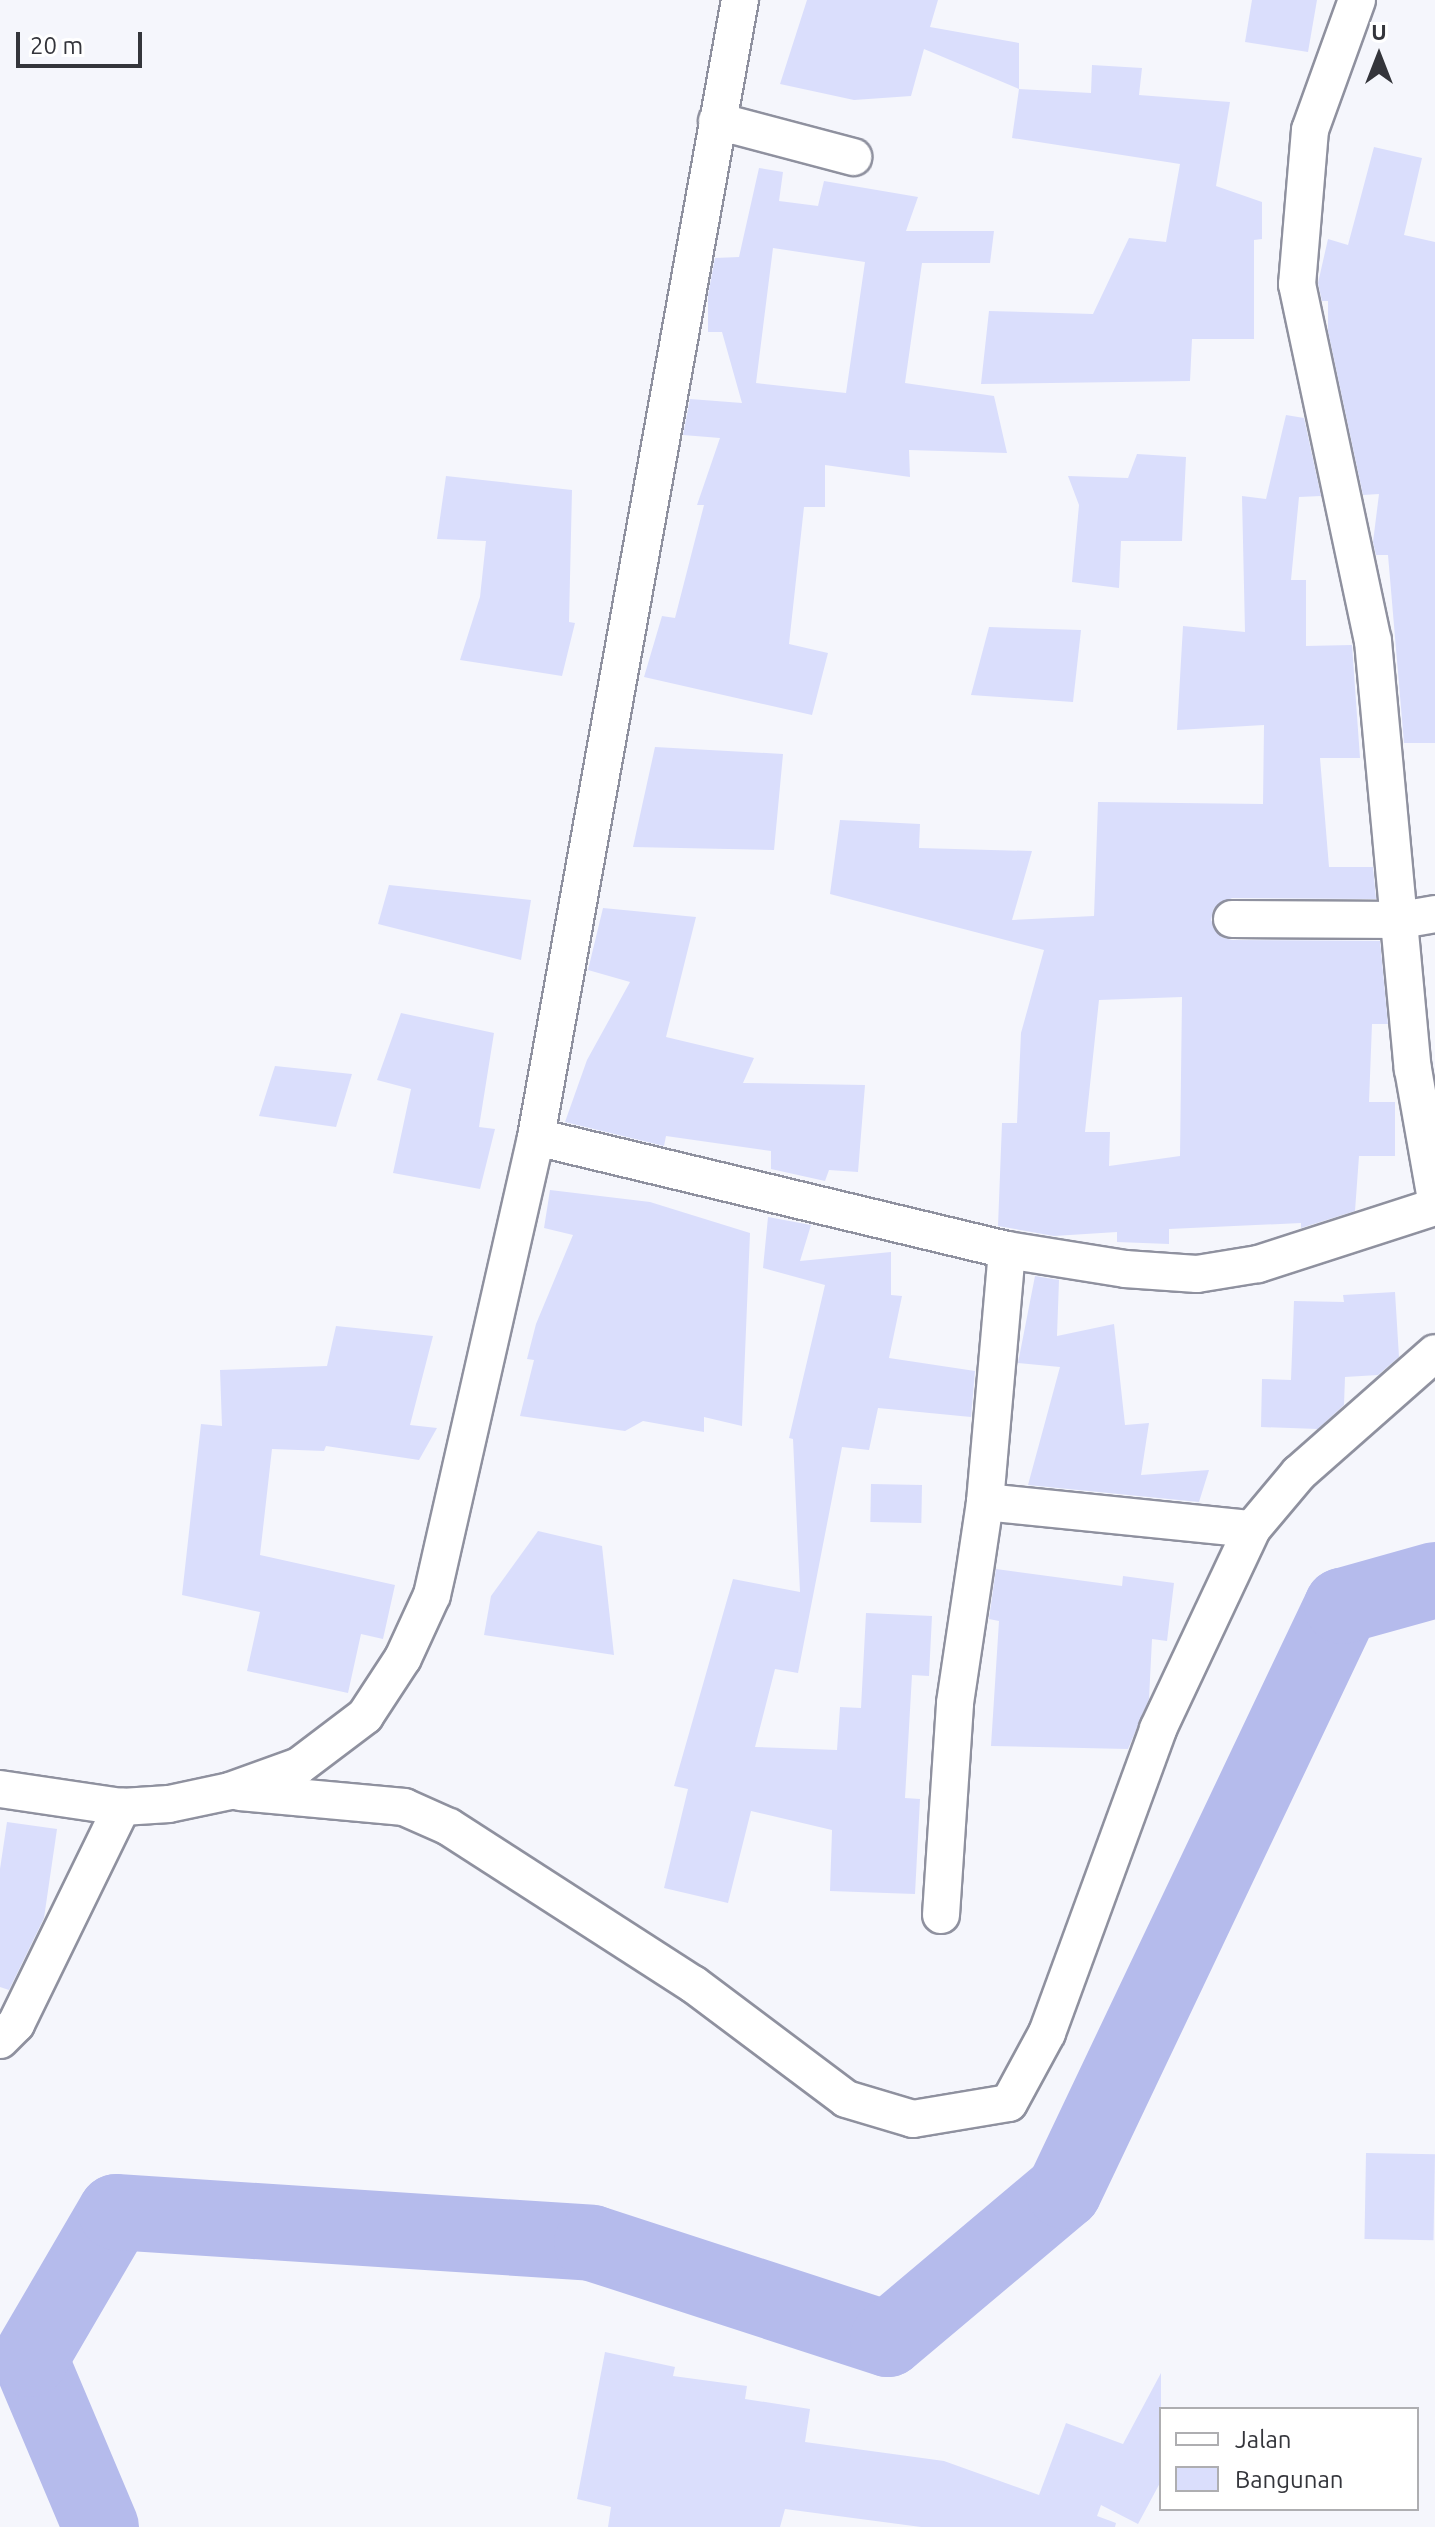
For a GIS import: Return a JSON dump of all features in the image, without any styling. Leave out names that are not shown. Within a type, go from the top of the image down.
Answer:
[{"type":"street","points":[[0,1789],[122,1807],[230,1791],[299,1766],[354,1724],[403,1658],[432,1595],[536,1137],[740,0]]},
{"type":"street","points":[[1357,0],[1310,130],[1297,284],[1373,641],[1418,917],[1413,1069],[1435,1194]]},
{"type":"street","points":[[717,121],[853,157]]},
{"type":"street","points":[[1232,919],[1418,917]]},
{"type":"street","points":[[536,1137],[1007,1250],[1125,1269],[1197,1274],[1258,1264],[1435,1207]]},
{"type":"street","points":[[941,1915],[955,1703],[985,1502],[1007,1250]]},
{"type":"street","points":[[230,1791],[404,1807],[449,1827],[693,1984],[846,2099],[913,2119],[1009,2103],[1047,2033],[1158,1729],[1252,1529],[1299,1473],[1435,1353]]},
{"type":"street","points":[[985,1502],[1252,1529]]},
{"type":"street","points":[[0,2040],[16,2024],[122,1807]]},
{"type":"building","points":[[807,0],[938,0],[930,27],[1019,43],[1019,89],[924,49],[911,96],[854,100],[780,84]]},
{"type":"building","points":[[1252,0],[1317,0],[1308,52],[1245,42]]},
{"type":"building","points":[[1092,65],[1142,68],[1139,95],[1230,102],[1216,186],[1262,202],[1262,239],[1254,240],[1254,339],[1192,339],[1190,381],[981,384],[989,311],[1093,314],[1129,238],[1166,242],[1180,164],[1012,138],[1019,89],[1091,93]]},
{"type":"building","points":[[1374,147],[1422,158],[1404,235],[1435,242],[1435,743],[1404,743],[1388,555],[1376,555],[1373,542],[1379,494],[1363,495],[1328,331],[1328,301],[1322,301],[1318,283],[1328,239],[1348,245]]},
{"type":"building","points":[[759,168],[783,172],[779,201],[818,206],[824,181],[918,197],[906,231],[994,231],[990,263],[922,263],[905,383],[994,396],[1007,453],[909,450],[910,477],[825,465],[825,507],[804,507],[789,644],[828,653],[812,715],[644,677],[662,616],[675,618],[704,505],[697,505],[720,438],[683,435],[690,399],[742,403],[722,332],[708,332],[708,295],[715,258],[739,257]],"holes":[[[773,248],[865,262],[846,393],[756,383]]]},
{"type":"building","points":[[1286,415],[1304,418],[1321,496],[1299,497],[1291,580],[1306,580],[1306,646],[1352,645],[1360,758],[1320,758],[1329,867],[1373,867],[1376,899],[1232,898],[1214,908],[1211,920],[1221,937],[1232,940],[1380,941],[1388,1024],[1372,1024],[1369,1102],[1395,1102],[1395,1156],[1359,1156],[1355,1211],[1301,1228],[1301,1223],[1169,1229],[1169,1244],[1117,1242],[1117,1232],[1054,1236],[998,1226],[1002,1123],[1017,1123],[1021,1033],[1044,950],[830,894],[840,820],[920,824],[919,848],[1032,851],[1012,920],[1094,916],[1098,802],[1263,804],[1264,725],[1177,730],[1183,626],[1245,632],[1242,496],[1266,499]],"holes":[[[1182,997],[1180,1156],[1109,1166],[1110,1132],[1085,1132],[1099,1000]]]},
{"type":"building","points":[[1137,454],[1186,457],[1182,541],[1121,541],[1119,588],[1072,582],[1079,505],[1068,476],[1128,478]]},
{"type":"building","points":[[446,476],[572,490],[569,622],[575,623],[562,676],[460,660],[480,597],[486,541],[437,539]]},
{"type":"building","points":[[989,627],[1081,630],[1073,702],[971,695]]},
{"type":"building","points":[[655,747],[783,754],[774,850],[633,847]]},
{"type":"building","points":[[389,885],[531,900],[521,960],[378,924]]},
{"type":"building","points":[[603,908],[696,917],[666,1037],[754,1058],[743,1083],[865,1085],[858,1172],[829,1170],[825,1181],[771,1169],[771,1151],[666,1136],[664,1146],[565,1122],[587,1060],[630,982],[588,970]]},
{"type":"building","points":[[401,1013],[494,1033],[479,1127],[495,1129],[480,1189],[393,1173],[411,1089],[377,1080]]},
{"type":"building","points":[[275,1066],[352,1074],[336,1127],[259,1116]]},
{"type":"building","points":[[550,1190],[650,1202],[750,1233],[742,1426],[704,1417],[704,1432],[643,1421],[625,1431],[520,1416],[534,1360],[527,1359],[536,1324],[573,1235],[544,1228]]},
{"type":"building","points":[[768,1217],[811,1225],[800,1261],[891,1252],[891,1295],[902,1296],[889,1358],[975,1371],[971,1417],[878,1408],[869,1450],[842,1447],[798,1673],[775,1669],[755,1747],[837,1750],[840,1707],[861,1708],[866,1613],[932,1616],[929,1676],[912,1675],[905,1798],[920,1799],[915,1894],[830,1891],[832,1830],[751,1811],[728,1903],[664,1888],[688,1789],[674,1786],[733,1579],[800,1592],[793,1439],[789,1438],[825,1285],[763,1268]]},
{"type":"building","points":[[1035,1276],[1059,1280],[1057,1336],[1114,1324],[1125,1425],[1149,1423],[1141,1475],[1209,1470],[1199,1502],[1028,1485],[1060,1367],[1018,1363]]},
{"type":"building","points":[[1395,1292],[1399,1357],[1378,1375],[1345,1377],[1344,1405],[1318,1429],[1261,1427],[1262,1379],[1291,1380],[1294,1301],[1344,1302],[1343,1295]]},
{"type":"building","points":[[336,1326],[433,1336],[410,1425],[437,1428],[419,1460],[326,1446],[324,1451],[272,1449],[260,1555],[395,1585],[383,1639],[361,1634],[348,1693],[247,1671],[260,1612],[182,1595],[201,1424],[222,1426],[220,1370],[327,1366]]},
{"type":"building","points":[[871,1484],[922,1485],[921,1523],[870,1522]]},
{"type":"building","points":[[538,1531],[602,1546],[614,1655],[484,1635],[491,1596]]},
{"type":"building","points":[[996,1569],[1122,1586],[1123,1576],[1174,1583],[1167,1641],[1152,1639],[1149,1699],[1128,1749],[991,1746],[999,1621],[989,1619]]},
{"type":"building","points":[[7,1822],[57,1829],[44,1918],[9,1990],[0,1987],[0,1869]]},
{"type":"building","points":[[1366,2153],[1435,2154],[1433,2240],[1364,2239]]},
{"type":"building","points":[[605,2352],[675,2367],[673,2376],[747,2386],[745,2399],[810,2409],[805,2442],[944,2461],[1039,2495],[1066,2423],[1123,2444],[1161,2373],[1159,2485],[1138,2524],[1101,2505],[1097,2516],[1116,2523],[1115,2527],[921,2527],[785,2509],[780,2527],[608,2527],[611,2507],[577,2499]]},
{"type":"waterway","points":[[101,2527],[30,2359],[116,2212],[592,2243],[888,2339],[1064,2191],[1342,1606],[1435,1580]]}]
